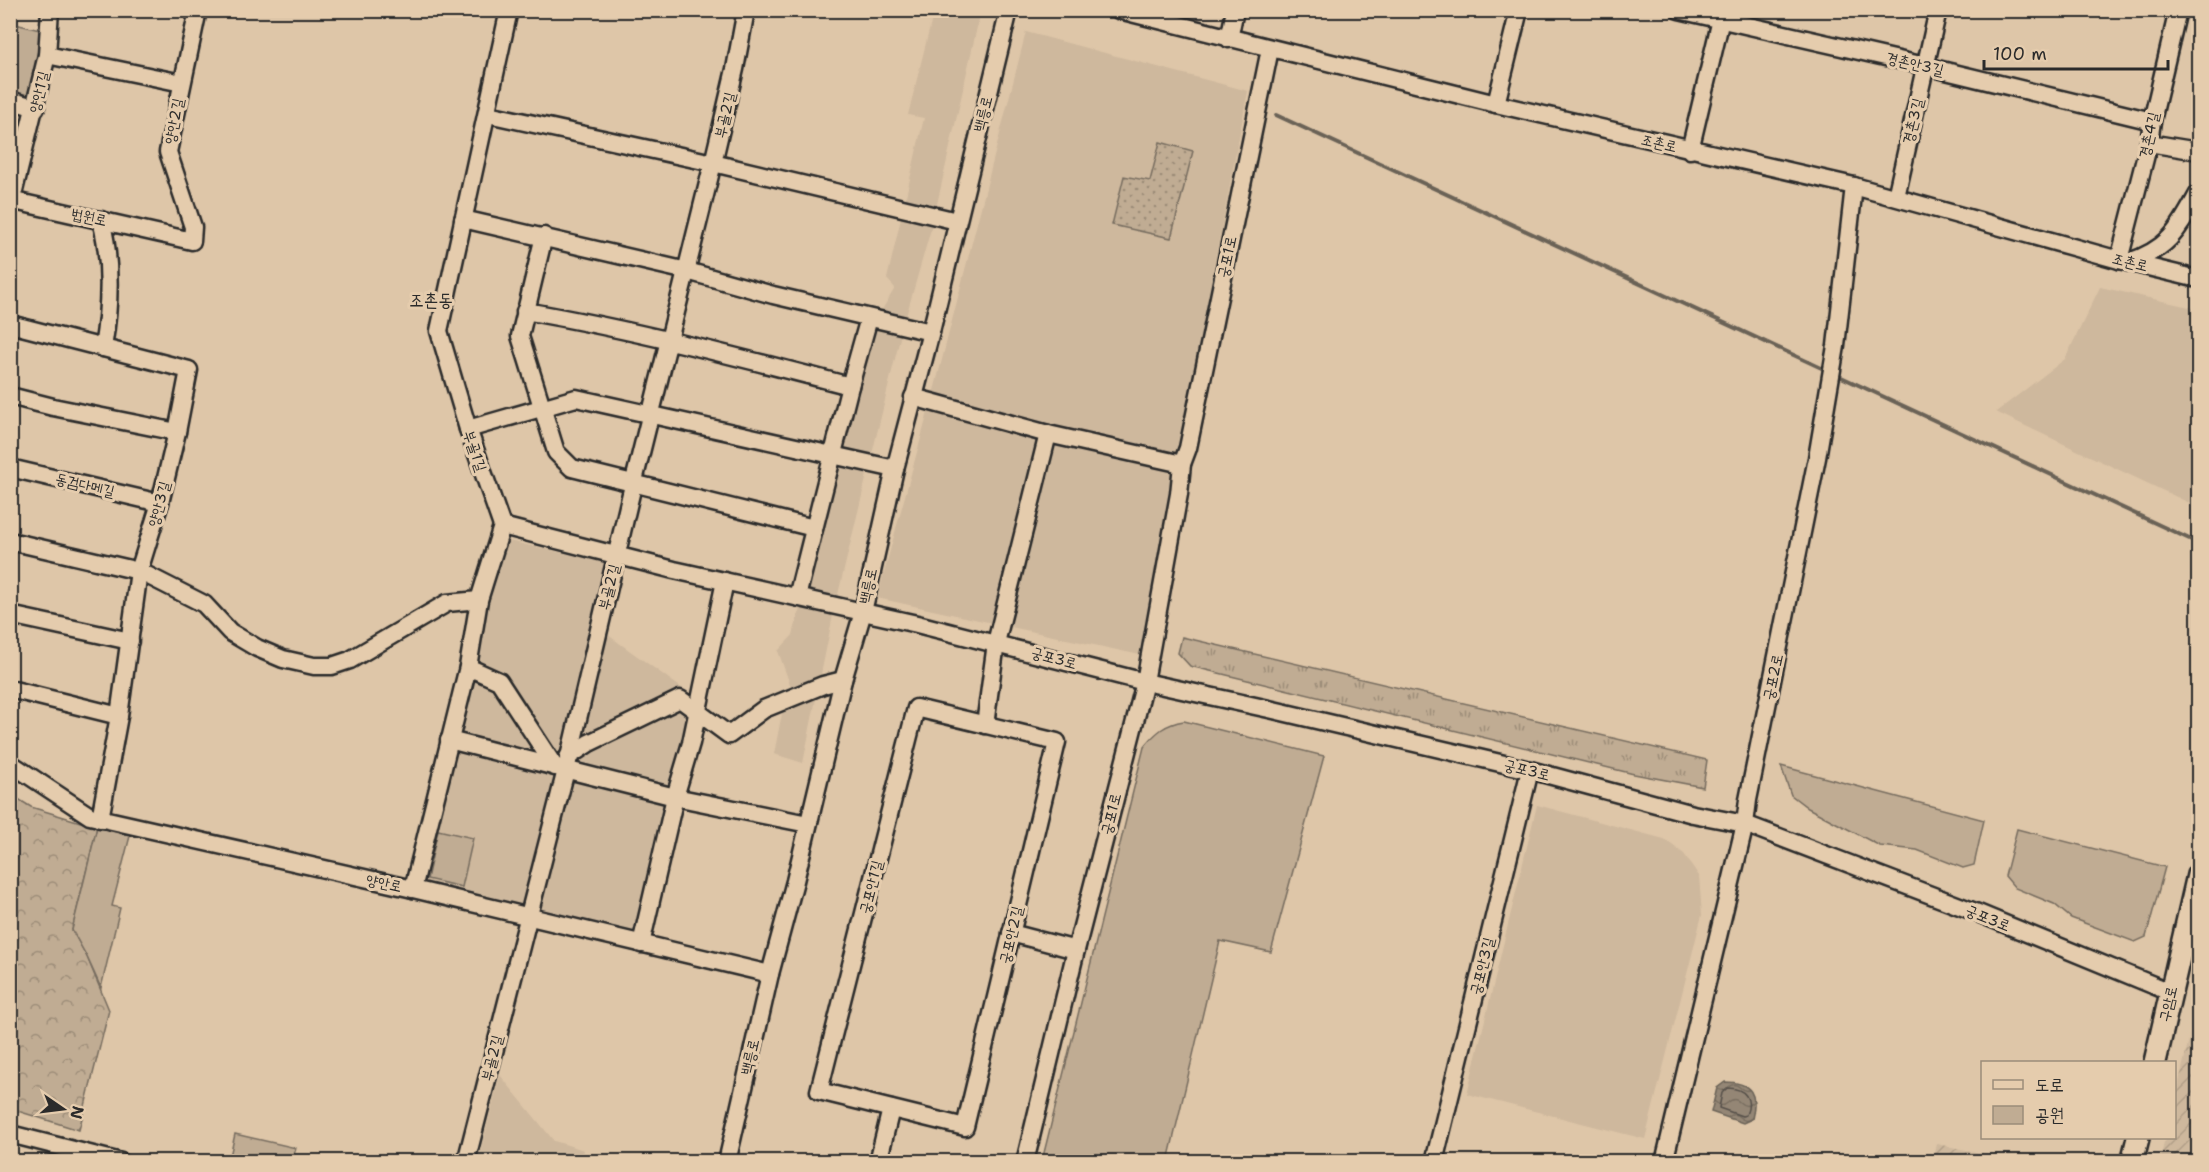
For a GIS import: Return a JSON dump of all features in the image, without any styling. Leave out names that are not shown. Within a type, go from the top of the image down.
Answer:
[{"type":"main road","name":"구암로","points":[[2155,1061],[2199,875]]},
{"type":"main road","points":[[2132,1161],[2138,1139]]},
{"type":"street","name":"양안1길","points":[[11,203],[36,108],[47,55],[50,10]]},
{"type":"street","name":"양안2길","points":[[167,234],[192,241],[193,227],[168,152],[198,10]]},
{"type":"street","name":"부골1길","points":[[502,526],[468,429],[439,331],[509,10]]},
{"type":"street","name":"부골2길","points":[[466,1161],[687,271],[735,69],[746,10]]},
{"type":"street","name":"백릉로","points":[[727,1161],[770,974],[862,612],[894,469],[931,333],[1009,10]]},
{"type":"street","name":"조촌로","points":[[1119,10],[1496,104],[1854,186],[2124,261],[2199,279]]},
{"type":"street","points":[[1229,39],[1235,10]]},
{"type":"street","points":[[1496,104],[1519,10]]},
{"type":"street","name":"경촌안3길","points":[[1679,10],[1722,15],[2152,121]]},
{"type":"street","name":"경촌3길","points":[[1896,197],[1938,10]]},
{"type":"street","name":"경촌4길","points":[[2124,261],[2152,121],[2178,10]]},
{"type":"street","points":[[1690,150],[1722,15]]},
{"type":"street","name":"궁포1로","points":[[1025,1161],[1076,950],[1145,682],[1179,494],[1182,464],[1188,448],[1270,49]]},
{"type":"street","points":[[47,55],[182,83]]},
{"type":"street","points":[[10,100],[36,108]]},
{"type":"street","points":[[488,114],[713,163],[957,221]]},
{"type":"street","points":[[2149,143],[2199,151]]},
{"type":"street","name":"궁포2로","points":[[1664,1161],[1745,824],[1817,458],[1836,346],[1854,186]]},
{"type":"street","points":[[2124,261],[2150,255],[2166,242],[2180,227],[2199,194]]},
{"type":"street","name":"법원로","points":[[11,203],[167,234]]},
{"type":"street","points":[[463,219],[544,236],[931,333]]},
{"type":"street","points":[[101,220],[106,240],[109,279],[109,313],[104,348]]},
{"type":"street","points":[[544,236],[520,336],[556,452],[572,468],[633,485],[814,528]]},
{"type":"street","points":[[525,311],[669,340],[850,386]]},
{"type":"street","points":[[797,597],[869,318]]},
{"type":"street","name":"양안3길","points":[[10,324],[189,370],[160,503],[139,571],[120,716],[100,819]]},
{"type":"street","points":[[10,396],[177,432]]},
{"type":"street","points":[[913,396],[1048,434],[1182,464]]},
{"type":"street","points":[[468,429],[576,399],[894,469]]},
{"type":"street","points":[[985,725],[996,643],[1048,434]]},
{"type":"street","name":"동검다메길","points":[[10,468],[160,503]]},
{"type":"street","points":[[413,889],[468,667],[480,600],[502,526]]},
{"type":"street","name":"궁포3로","points":[[502,526],[725,581],[996,643],[1145,682],[1530,770],[1693,814],[1745,824],[1978,914],[2170,992]]},
{"type":"street","points":[[10,541],[139,571],[204,604],[230,632],[257,648],[284,659],[314,666],[332,666],[350,660],[447,603],[480,600]]},
{"type":"street","points":[[640,944],[675,797],[691,743],[725,581]]},
{"type":"street","points":[[10,615],[130,641]]},
{"type":"street","points":[[468,667],[499,681],[563,765]]},
{"type":"street","points":[[563,765],[589,743],[680,699],[729,735],[764,709],[823,685],[843,680]]},
{"type":"street","points":[[10,689],[120,716]]},
{"type":"street","name":"궁포안1길","points":[[891,1109],[819,1091],[916,708],[985,725]]},
{"type":"street","name":"궁포안2길","points":[[891,1109],[965,1126],[1057,742],[985,725]]},
{"type":"street","points":[[449,740],[563,765],[675,797],[808,824]]},
{"type":"street","name":"양안로","points":[[10,763],[90,816],[100,819],[413,889],[770,974]]},
{"type":"street","name":"궁포안3길","points":[[1434,1161],[1530,770]]},
{"type":"street","points":[[1011,933],[1076,950]]},
{"type":"street","points":[[878,1161],[891,1109]]},
{"type":"street","points":[[10,1134],[121,1161]]},
{"type":"shaded area","points":[[934,11],[968,11],[980,14],[933,222],[901,334],[833,615],[803,763],[774,754],[783,708],[792,690],[778,651],[793,635],[873,325],[895,288],[887,279],[924,118],[908,115]]},
{"type":"shaded area","points":[[1026,32],[1248,91],[1140,655],[877,598],[936,383]]},
{"type":"shaded area","points":[[2100,287],[2198,309],[2198,507],[1996,412],[2065,359]]},
{"type":"shaded area","points":[[504,540],[609,563],[590,622],[708,707],[691,743],[635,936],[422,884]]},
{"type":"shaded area","points":[[1537,805],[1664,839],[1684,854],[1699,876],[1702,915],[1645,1139],[1467,1094]]},
{"type":"shaded area","points":[[2192,1026],[2198,1034],[2198,1161],[2160,1161],[2165,1139],[2176,1139],[2176,1095]]},
{"type":"shaded area","points":[[500,1075],[554,1141],[584,1150],[581,1161],[478,1161]]},
{"type":"shaded area","points":[[1937,1144],[1995,1156],[1994,1161],[1933,1161]]},
{"type":"green space","points":[[11,23],[48,32],[31,101],[11,96]]},
{"type":"green space","points":[[1160,142],[1193,151],[1171,238],[1112,225],[1124,176],[1150,181]]},
{"type":"green space","points":[[1182,637],[1707,760],[1703,787],[1634,774],[1190,666],[1178,653]]},
{"type":"green space","points":[[1184,721],[1324,756],[1271,952],[1220,941],[1168,1161],[1042,1161],[1144,747],[1161,730],[1171,724]]},
{"type":"green space","points":[[1781,766],[1984,820],[1974,865],[1963,868],[1917,850],[1880,846],[1808,808],[1791,795]]},
{"type":"green space","points":[[10,794],[31,807],[97,827],[72,930],[87,957],[109,1010],[79,1130],[11,1109]]},
{"type":"green space","points":[[97,827],[130,836],[112,906],[120,908],[101,988],[72,930]]},
{"type":"green space","points":[[2017,829],[2165,867],[2146,937],[2135,942],[2071,918],[2054,904],[2015,888],[2005,876]]},
{"type":"green space","points":[[438,830],[473,838],[462,887],[427,879]]},
{"type":"green space","points":[[235,1134],[296,1148],[292,1161],[229,1161]]},
{"type":"water","points":[[1725,1082],[1741,1084],[1751,1092],[1754,1103],[1752,1119],[1743,1123],[1711,1112],[1717,1088]]},
{"type":"waterway","points":[[1276,115],[1828,371]]},
{"type":"waterway","points":[[1837,375],[2198,543]]},
{"type":"district","name":"조촌동","points":[[431,300]]}]
